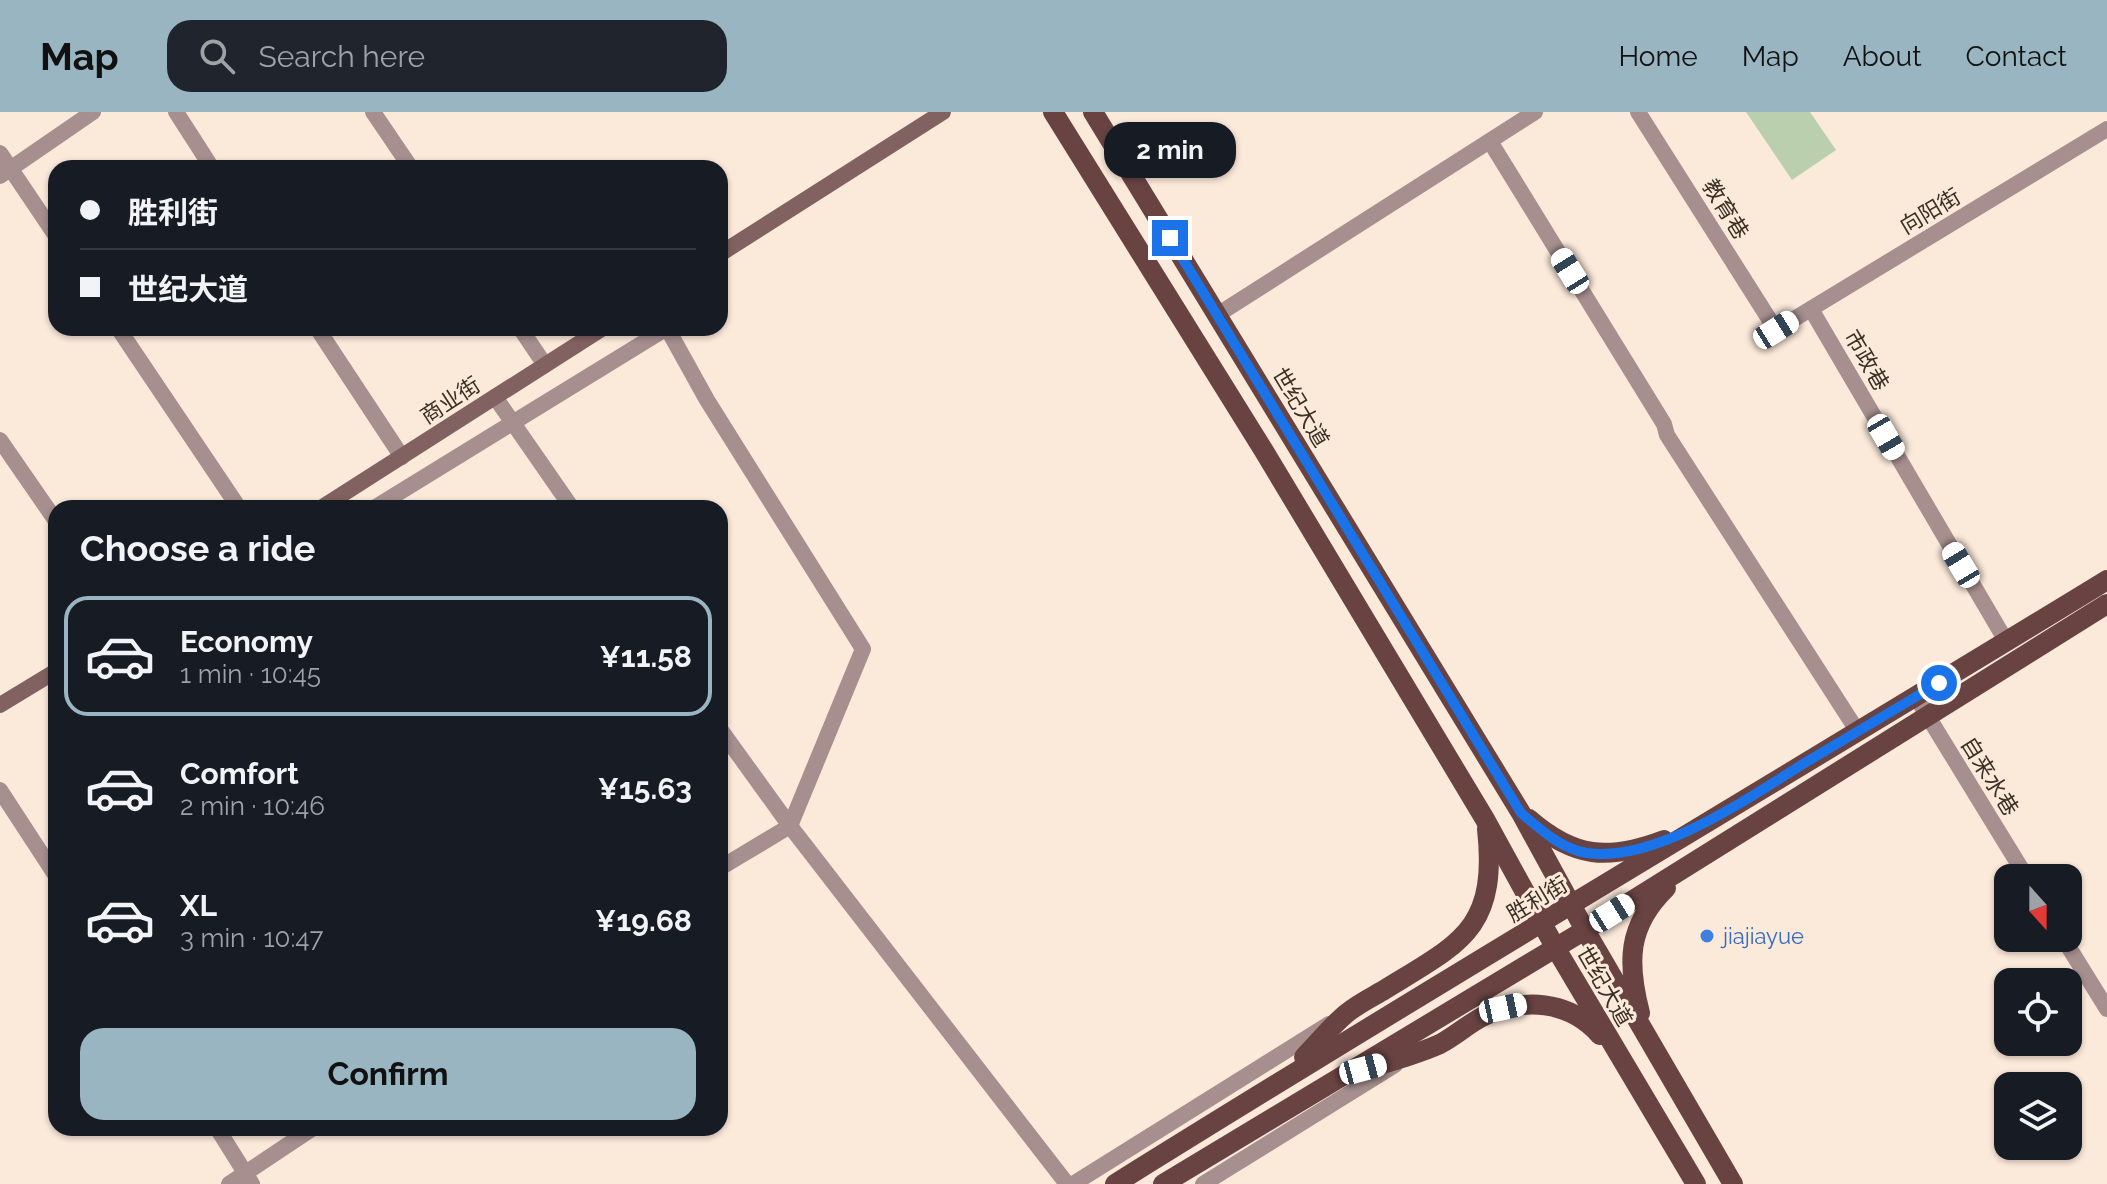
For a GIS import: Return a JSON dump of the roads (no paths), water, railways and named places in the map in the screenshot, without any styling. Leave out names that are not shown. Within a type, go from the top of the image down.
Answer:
[{"type":"main road","points":[[1038,112],[1056,118]]},
{"type":"main road","name":"世纪大道","points":[[1093,112],[1521,813],[1585,930],[1733,1184]]},
{"type":"main road","points":[[1104,112],[1107,135]]},
{"type":"main road","name":"世纪大道","points":[[1056,118],[1272,464],[1486,821],[1616,1053],[1696,1184]]},
{"type":"main road","name":"胜利街","points":[[1163,1184],[1585,930],[1719,845],[1921,706],[2006,641],[2107,580]]},
{"type":"main road","name":"胜利街","points":[[1115,1184],[1858,732],[1921,706],[2107,604]]},
{"type":"main road","points":[[1521,813],[1546,834],[1584,853],[1603,854],[1658,842],[1705,824]]},
{"type":"main road","points":[[1283,1079],[1348,1012],[1467,935],[1479,917],[1488,873],[1486,821]]},
{"type":"main road","points":[[1648,1040],[1635,991],[1632,964],[1633,943],[1640,921],[1651,902],[1719,845]]},
{"type":"main road","points":[[1341,1075],[1407,1058],[1443,1042],[1480,1018],[1503,1008],[1524,1004],[1561,1008],[1576,1015],[1616,1053]]},
{"type":"street","points":[[5,173],[93,112]]},
{"type":"street","points":[[176,112],[207,160]]},
{"type":"street","points":[[373,112],[406,160]]},
{"type":"street","points":[[728,249],[943,112]]},
{"type":"street","points":[[1217,315],[1491,143],[1499,133],[1535,112]]},
{"type":"street","name":"教育巷","points":[[1638,112],[1776,330]]},
{"type":"street","name":"向阳街","points":[[1776,330],[2107,129]]},
{"type":"street","points":[[1491,143],[1664,424],[1667,435],[1858,732]]},
{"type":"street","points":[[0,153],[5,173],[48,226]]},
{"type":"street","name":"市政巷","points":[[1811,309],[2006,641]]},
{"type":"street","points":[[123,336],[234,500]]},
{"type":"street","points":[[322,336],[402,457]]},
{"type":"street","points":[[525,336],[545,365]]},
{"type":"street","name":"商业街","points":[[338,500],[590,336]]},
{"type":"street","points":[[387,500],[654,336]]},
{"type":"street","points":[[671,336],[707,400],[863,649],[790,826],[728,863]]},
{"type":"street","points":[[495,397],[566,500]]},
{"type":"street","points":[[0,440],[48,509]]},
{"type":"street","points":[[0,705],[48,676]]},
{"type":"street","name":"自来水巷","points":[[1921,706],[2018,864]]},
{"type":"street","points":[[728,740],[790,826],[1070,1184],[1348,1012]]},
{"type":"street","points":[[0,790],[48,864]]},
{"type":"street","points":[[2074,952],[2101,985],[2107,1009]]},
{"type":"street","points":[[1203,1184],[1407,1058]]},
{"type":"street","points":[[222,1136],[248,1179]]},
{"type":"street","points":[[229,1184],[248,1179],[303,1136]]},
{"type":"place","name":"jiajiayue","points":[[1707,936]]}]
